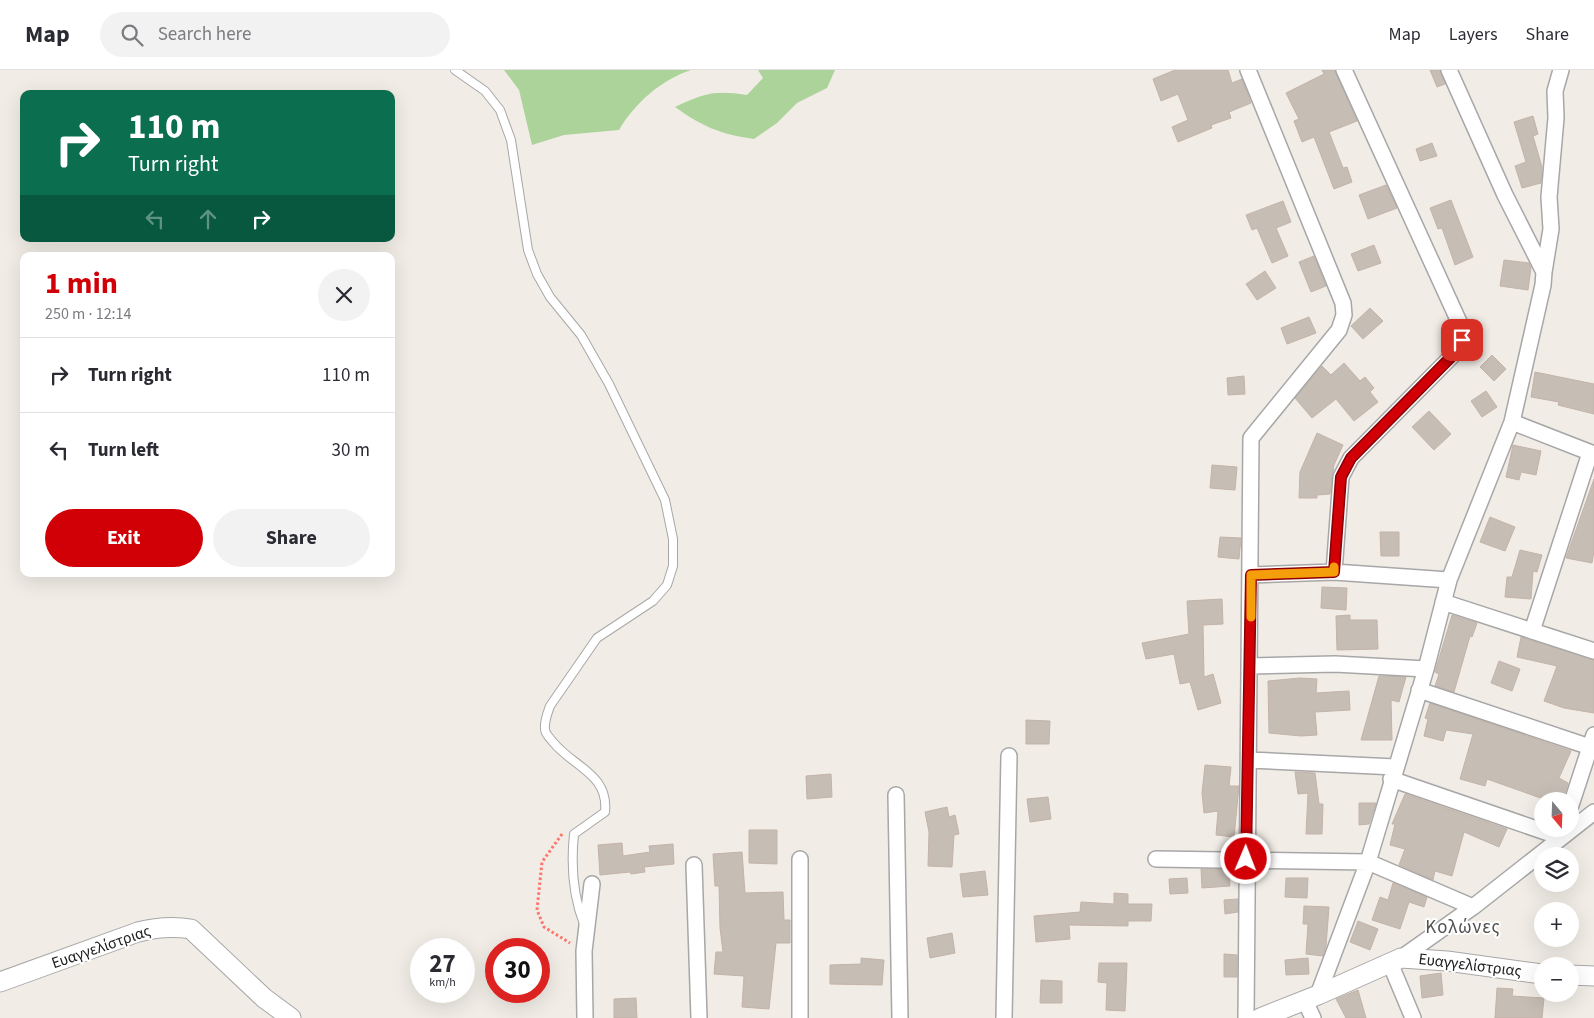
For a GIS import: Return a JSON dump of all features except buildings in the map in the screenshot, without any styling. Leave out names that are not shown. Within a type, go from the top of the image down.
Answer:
[{"type":"street","points":[[1246,1018],[1246,859],[1249,760],[1252,438],[1339,330],[1344,315],[1342,303],[1248,70]]},
{"type":"street","points":[[1334,572],[1341,477],[1351,458],[1454,354],[1462,340],[1460,324],[1344,70]]},
{"type":"street","points":[[1449,70],[1505,195],[1544,272]]},
{"type":"street","points":[[1312,1018],[1312,998],[1368,862],[1393,773],[1420,690],[1449,580],[1512,422],[1544,272],[1551,229],[1549,197],[1556,118],[1555,91],[1561,70]]},
{"type":"street","points":[[1512,422],[1592,454],[1532,631]]},
{"type":"street","points":[[1251,575],[1334,572],[1449,580]]},
{"type":"street","points":[[1444,602],[1594,651]]},
{"type":"street","points":[[1250,666],[1335,664],[1426,668]]},
{"type":"street","points":[[1420,690],[1592,741],[1575,792]]},
{"type":"street","points":[[1004,1018],[1009,756]]},
{"type":"street","points":[[1249,760],[1393,773],[1534,823]]},
{"type":"street","points":[[896,795],[900,1018]]},
{"type":"street","points":[[1579,822],[1594,812]]},
{"type":"street","points":[[1413,1018],[1396,960],[1473,907],[1556,838]]},
{"type":"street","points":[[800,859],[800,1018]]},
{"type":"street","points":[[1156,859],[1368,862],[1473,907]]},
{"type":"street","points":[[694,865],[699,1018]]},
{"type":"street","points":[[585,1018],[584,950],[592,884]]},
{"type":"street","name":"Ευαγγελίστριας","points":[[0,982],[138,932],[155,928],[176,927],[191,930],[201,937],[264,998],[291,1018]]},
{"type":"street","name":"Ευαγγελίστριας","points":[[1260,1018],[1312,998],[1396,960],[1447,961],[1534,973]]},
{"type":"street","points":[[1579,975],[1594,976]]},
{"type":"lane","points":[[455,70],[485,91],[500,110],[511,140],[528,250],[537,274],[550,297],[581,336],[609,384],[664,500],[673,539],[673,566],[667,585],[653,601],[597,638],[550,706],[546,717],[545,729],[548,736],[561,753],[580,766],[601,786],[606,798],[605,812],[574,834],[573,874],[580,914],[586,929]]},
{"type":"path","points":[[579,829],[561,834],[542,862],[536,910],[544,926],[584,950]]},
{"type":"green space","points":[[504,70],[691,70],[659,86],[641,102],[619,130],[564,135],[532,145],[519,90]]},
{"type":"green space","points":[[758,70],[835,70],[827,88],[797,103],[777,123],[754,139],[712,129],[675,107],[710,94],[747,95],[763,78]]},
{"type":"slow traffic","points":[[1251,617],[1251,575],[1334,572],[1334,567]]},
{"type":"district","name":"Κολώνες","points":[[1463,927]]},
{"type":"route","points":[[1246,859],[1251,575],[1334,572],[1341,477],[1351,458],[1454,354],[1462,340]]}]
